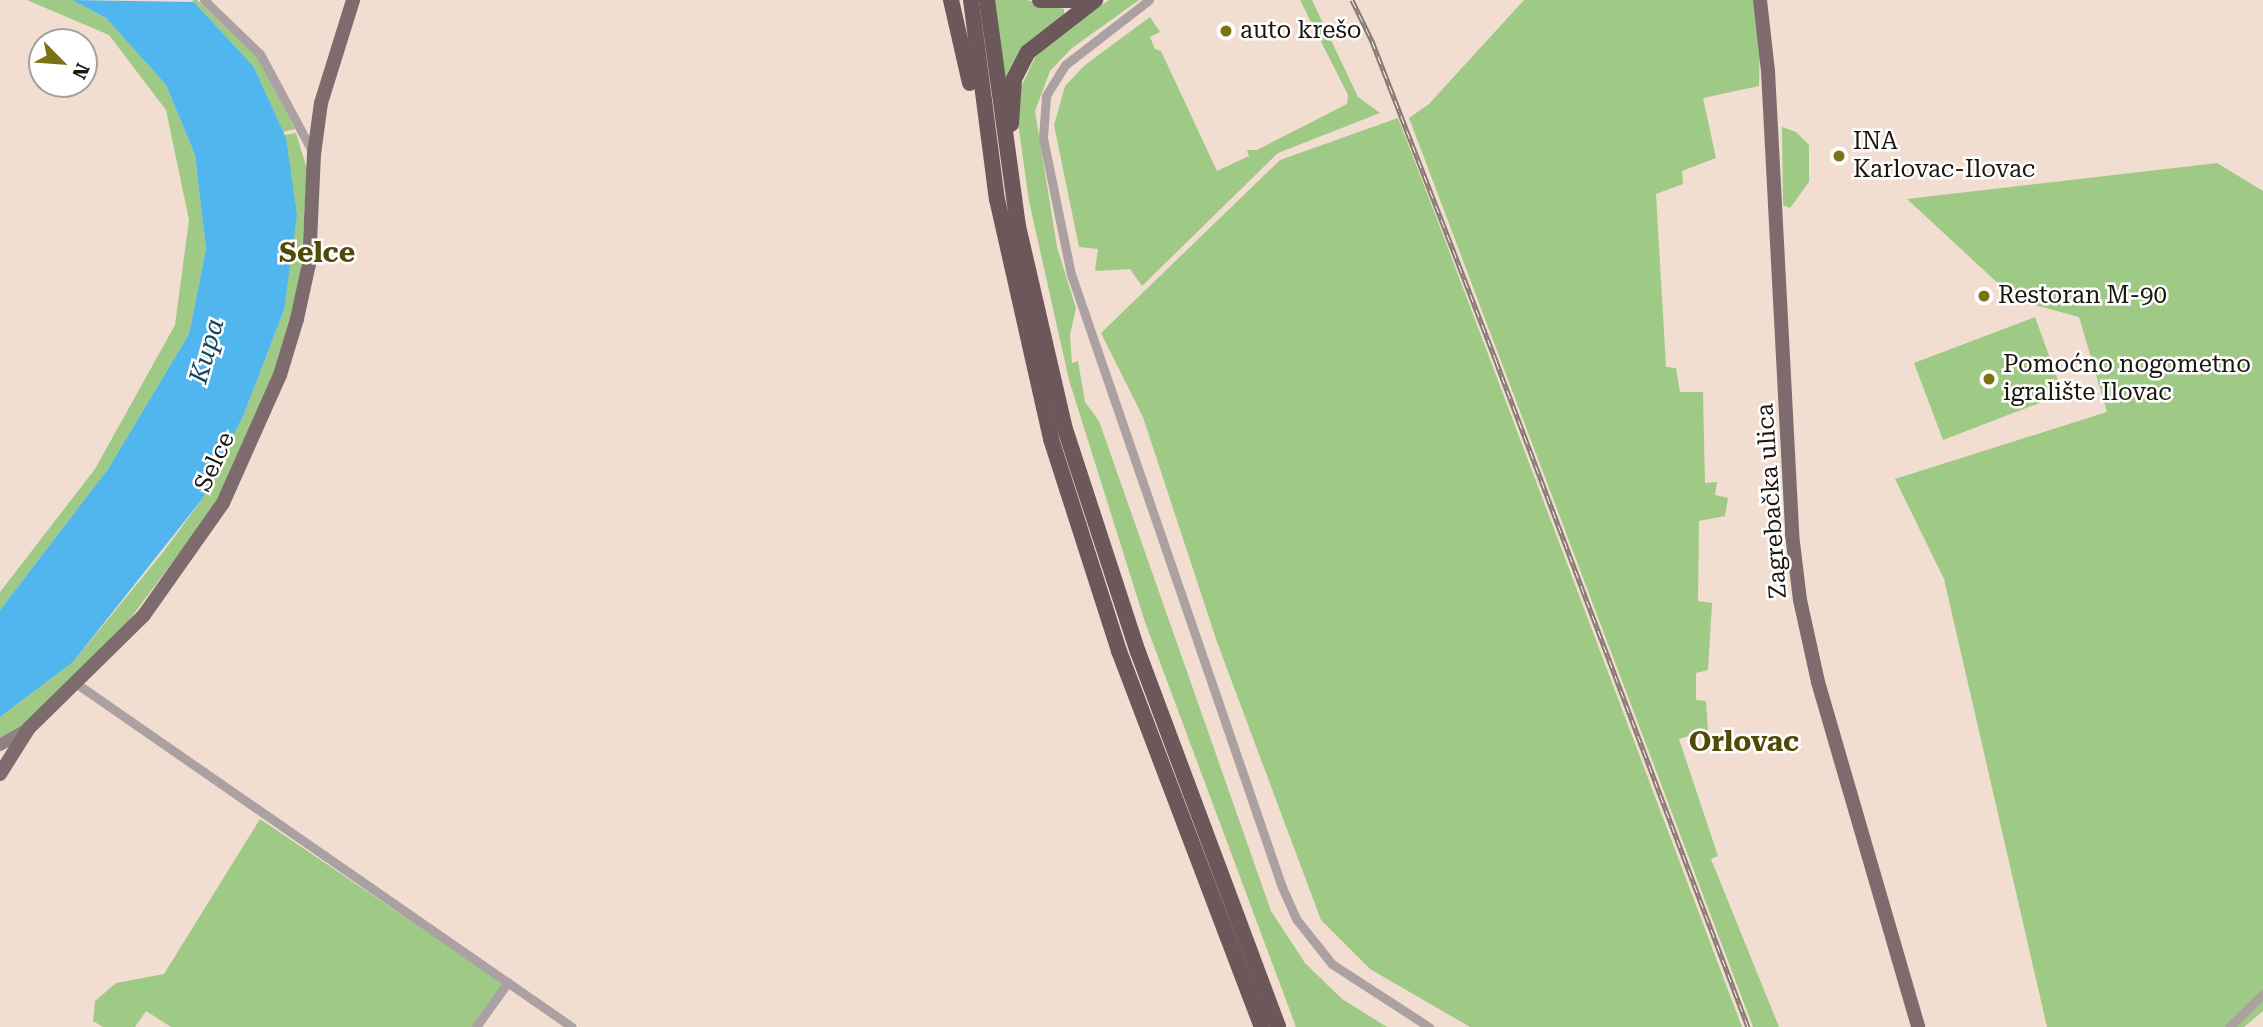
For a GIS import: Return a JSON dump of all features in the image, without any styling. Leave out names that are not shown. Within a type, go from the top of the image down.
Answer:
[{"type":"highway","points":[[951,0],[964,49],[983,178],[997,199]]},
{"type":"highway","points":[[971,0],[997,199],[1031,362],[1074,518],[1119,650],[1262,1027]]},
{"type":"highway","points":[[987,0],[1018,226],[1048,362],[1092,519],[1278,1027]]},
{"type":"highway","points":[[1040,0],[1082,0]]},
{"type":"highway","points":[[1018,226],[1024,201],[1010,111],[1014,79],[1039,40],[1095,0]]},
{"type":"main road","name":"Selce","points":[[0,774],[29,728],[77,684],[144,615],[187,560],[223,503],[280,375],[300,308],[309,264],[314,154],[321,103],[353,0]]},
{"type":"main road","name":"Zagrebačka ulica","points":[[1760,0],[1768,60],[1792,534],[1800,600],[1818,682],[1918,1027]]},
{"type":"main road","points":[[0,744],[29,728]]},
{"type":"street","points":[[204,0],[260,54],[314,154]]},
{"type":"street","points":[[1149,0],[1065,65],[1049,87],[1043,106],[1043,138],[1056,212],[1089,324],[1269,854],[1292,909],[1332,964],[1429,1027]]},
{"type":"street","points":[[77,684],[572,1027]]},
{"type":"street","points":[[476,1027],[508,982]]},
{"type":"street","points":[[2229,1027],[2263,995]]},
{"type":"green space","points":[[27,0],[72,0],[106,18],[166,85],[195,155],[206,249],[189,334],[108,469],[0,610],[0,592],[95,469],[175,325],[189,220],[166,110],[109,35],[98,28]]},
{"type":"green space","points":[[192,0],[197,0],[258,58],[295,129],[283,132],[254,67]]},
{"type":"green space","points":[[993,0],[1027,0],[1064,9],[1064,14],[1020,52],[1006,81]]},
{"type":"green space","points":[[1109,0],[1139,0],[1072,48],[1050,71],[1035,111],[1057,247],[1076,308],[1070,335],[1072,363],[1078,361],[1085,402],[1099,421],[1271,911],[1305,963],[1342,999],[1387,1027],[1296,1027],[1145,622],[1069,380],[1029,201],[1017,116],[1019,91],[1039,49]]},
{"type":"green space","points":[[1300,0],[1312,0],[1358,97],[1380,113],[1278,153],[1142,286],[1130,269],[1095,271],[1098,249],[1079,247],[1054,125],[1065,86],[1085,65],[1150,17],[1160,32],[1150,37],[1155,49],[1161,51],[1217,171],[1249,156],[1247,150],[1257,150],[1347,104],[1348,95]]},
{"type":"green space","points":[[1524,0],[1754,0],[1760,43],[1759,86],[1703,98],[1716,158],[1682,171],[1683,184],[1656,194],[1666,367],[1676,368],[1680,392],[1703,392],[1705,483],[1717,482],[1715,495],[1728,498],[1725,516],[1699,521],[1698,601],[1712,603],[1708,670],[1696,673],[1696,700],[1706,701],[1708,730],[1679,739],[1718,856],[1711,859],[1779,1027],[1753,1027],[1409,118],[1429,104]]},
{"type":"green space","points":[[1398,118],[1742,1027],[1470,1027],[1370,969],[1321,920],[1217,642],[1143,417],[1101,333],[1280,160]]},
{"type":"green space","points":[[1782,127],[1796,132],[1809,145],[1809,182],[1790,208],[1783,205]]},
{"type":"green space","points":[[296,133],[307,169],[300,286],[273,375],[217,503],[121,631],[26,724],[0,739],[0,717],[73,662],[164,551],[203,498],[244,414],[284,310],[284,135]]},
{"type":"green space","points":[[2217,163],[2263,191],[2263,1011],[2244,1027],[2047,1027],[1944,579],[1895,479],[2107,412],[2079,317],[2016,300],[1907,199]]},
{"type":"green space","name":"Pomoćno nogometno igralište Ilovac","points":[[2035,317],[2063,394],[1943,440],[1914,363]]},
{"type":"green space","points":[[260,819],[504,984],[472,1027],[171,1027],[146,1011],[135,1027],[103,1027],[93,1021],[95,1001],[116,983],[164,974]]},
{"type":"water","name":"Kupa","points":[[72,0],[194,2],[254,67],[286,138],[297,215],[284,310],[244,414],[203,498],[73,662],[0,717],[0,610],[108,469],[189,334],[206,249],[195,155],[166,85],[106,18]]},
{"type":"railway","points":[[1352,0],[1372,41],[1496,361],[1748,1027]]},
{"type":"place","name":"auto krešo","points":[[1226,31]]},
{"type":"place","name":"INA Karlovac-Ilovac","points":[[1839,156]]},
{"type":"place","name":"Restoran M-90","points":[[1984,296]]},
{"type":"place","name":"Pomoćno nogometno igralište Ilovac","points":[[1989,379]]},
{"type":"district","name":"Selce","points":[[317,253]]},
{"type":"district","name":"Orlovac","points":[[1744,742]]}]
